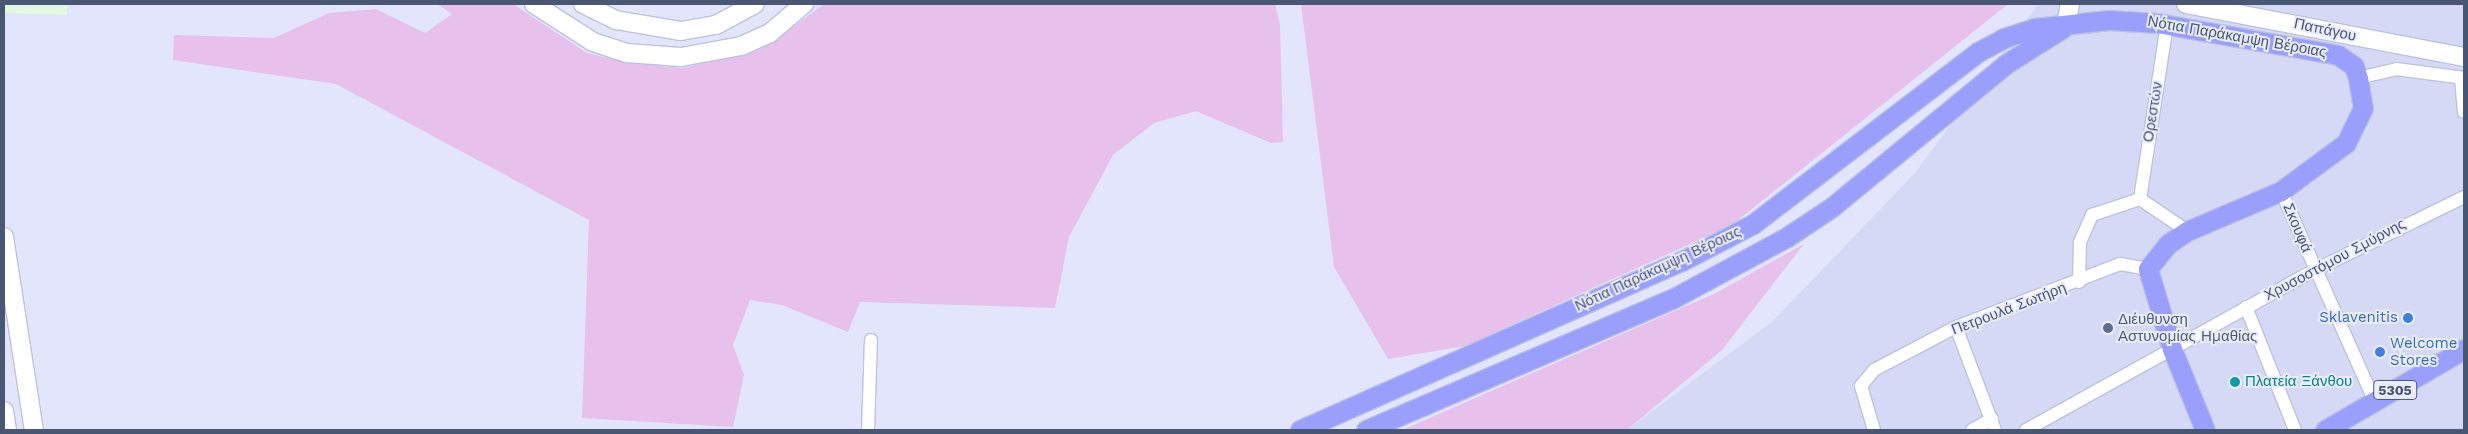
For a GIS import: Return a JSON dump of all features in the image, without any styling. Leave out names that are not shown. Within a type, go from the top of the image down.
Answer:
[{"type":"main road","name":"Νότια Παράκαμψη Βέροιας","points":[[1300,430],[1682,261],[1753,224],[1978,52],[2020,33],[2109,20],[2166,24],[2338,55],[2354,66],[2363,108],[2353,134],[2334,154],[2281,191],[2187,231],[2168,244],[2148,269]]},
{"type":"main road","name":"Νότια Παράκαμψη Βέροιας","points":[[1366,430],[1672,299],[1787,237],[1832,206],[2006,64],[2066,26]]},
{"type":"main road","points":[[2148,269],[2172,348],[2205,430]]},
{"type":"main road","name":"5305","points":[[2325,430],[2464,349]]},
{"type":"street","points":[[534,4],[593,42],[626,53],[682,57],[741,46],[770,33],[804,4]]},
{"type":"street","points":[[583,4],[616,20],[681,31],[716,25],[755,4]]},
{"type":"street","points":[[2066,26],[2070,4]]},
{"type":"street","name":"Παπάγου","points":[[2186,4],[2464,57]]},
{"type":"street","name":"Ορεστών","points":[[2140,199],[2166,24]]},
{"type":"street","points":[[2358,78],[2396,69],[2462,78],[2464,112]]},
{"type":"street","name":"Σκουφά","points":[[2281,191],[2375,402]]},
{"type":"street","name":"Χρυσοστόμου Σμύρνης","points":[[2026,430],[2315,270],[2464,197]]},
{"type":"street","points":[[2079,282],[2080,242],[2092,215],[2140,199],[2187,231]]},
{"type":"street","points":[[4,237],[34,430]]},
{"type":"street","name":"Πετρουλά Σωτήρη","points":[[1874,430],[1861,386],[1874,370],[1956,327],[2079,282],[2120,264],[2148,269]]},
{"type":"street","points":[[2246,307],[2295,430]]},
{"type":"street","points":[[1956,327],[1994,424],[1972,430]]},
{"type":"street","points":[[868,430],[871,340]]},
{"type":"street","points":[[4,411],[7,430]]},
{"type":"shaded area","points":[[4,4],[68,4],[67,15],[4,13]]},
{"type":"shaded area","points":[[437,4],[513,4],[587,53],[625,62],[681,68],[741,55],[785,33],[824,4],[1275,4],[1280,25],[1283,142],[1271,143],[1196,111],[1154,123],[1113,155],[1069,237],[1055,308],[860,302],[848,332],[782,305],[750,300],[733,345],[744,375],[733,427],[582,418],[589,220],[336,84],[173,60],[174,35],[274,38],[329,13],[376,9],[425,33],[452,14]]},
{"type":"shaded area","points":[[1301,4],[2008,4],[1732,225],[1465,346],[1388,359],[1334,267]]},
{"type":"shaded area","points":[[2038,4],[2464,4],[2464,430],[1627,430],[1773,321],[1915,173]]},
{"type":"shaded area","points":[[1804,244],[1722,350],[1627,430],[1402,430],[1716,293]]},
{"type":"place","name":"Sklavenitis","points":[[2408,318]]},
{"type":"place","name":"Διέυθυνση Αστυνομίας Ημαθίας","points":[[2108,328]]},
{"type":"place","name":"Welcome Stores","points":[[2380,352]]},
{"type":"place","name":"Πλατεία Ξάνθου","points":[[2235,382]]}]
